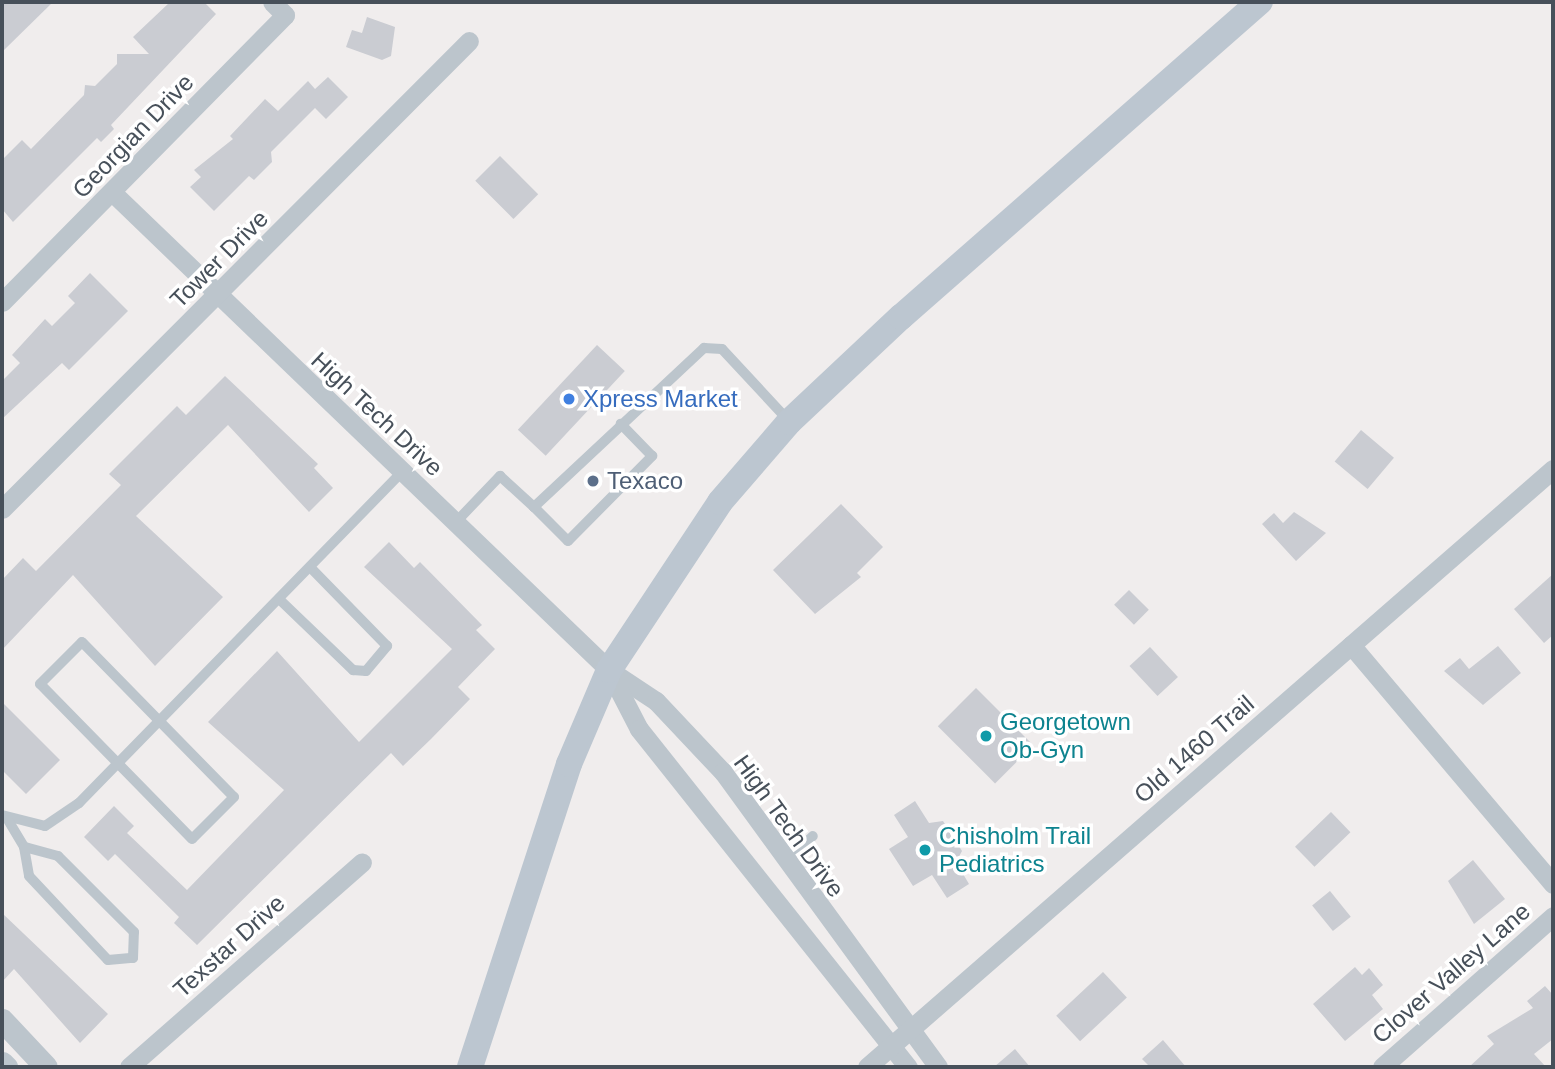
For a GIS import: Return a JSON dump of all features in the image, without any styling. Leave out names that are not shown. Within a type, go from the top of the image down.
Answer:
[{"type":"main road","points":[[470,1067],[569,764],[609,670],[720,502],[789,422],[1260,2]]},
{"type":"street","name":"Georgian Drive","points":[[2,302],[113,193],[285,15],[272,2]]},
{"type":"street","name":"Tower Drive","points":[[2,509],[469,41]]},
{"type":"street","name":"High Tech Drive","points":[[113,193],[217,296],[609,670],[656,701],[723,772],[785,862],[938,1067]]},
{"type":"street","name":"Old 1460 Trail","points":[[867,1067],[1553,469]]},
{"type":"street","points":[[1351,645],[1553,884]]},
{"type":"street","name":"High Tech Drive","points":[[609,670],[639,729],[908,1067]]},
{"type":"street","name":"Texstar Drive","points":[[129,1067],[362,862]]},
{"type":"street","name":"Clover Valley Lane","points":[[1382,1067],[1553,916]]},
{"type":"street","points":[[2,1020],[46,1067]]},
{"type":"street","points":[[2,1063],[6,1067]]},
{"type":"lane","points":[[534,507],[704,348],[722,349],[789,422]]},
{"type":"lane","points":[[456,522],[500,476],[568,541],[652,456],[621,424]]},
{"type":"lane","points":[[5,817],[45,826],[116,765],[402,472]]},
{"type":"lane","points":[[278,598],[353,670],[366,671],[387,646],[310,567]]},
{"type":"lane","points":[[82,642],[158,721],[233,797],[192,839],[116,765],[40,684],[82,642]]},
{"type":"lane","points":[[5,817],[24,847],[29,876],[108,960],[133,958],[134,932],[58,856],[24,847]]},
{"type":"lane","points":[[785,862],[813,836]]},
{"type":"building","points":[[2,2],[53,2],[2,52]]},
{"type":"building","points":[[170,2],[204,2],[216,14],[111,125],[114,129],[101,142],[97,138],[13,222],[2,209],[2,160],[22,140],[31,149],[84,95],[85,85],[95,86],[117,64],[117,54],[149,54],[133,37]]},
{"type":"building","points":[[367,17],[395,27],[391,56],[382,60],[346,47],[352,30],[362,33]]},
{"type":"building","points":[[328,77],[348,97],[326,119],[315,108],[271,152],[272,162],[254,180],[249,176],[214,211],[190,187],[201,177],[194,170],[233,139],[230,136],[265,99],[278,111],[308,81],[315,89]]},
{"type":"building","points":[[500,156],[538,194],[513,219],[475,181]]},
{"type":"building","points":[[90,273],[128,311],[69,370],[62,363],[2,419],[2,381],[20,363],[12,355],[45,319],[52,326],[75,303],[68,296]]},
{"type":"building","name":"Xpress Market","points":[[597,345],[625,371],[546,456],[518,430]]},
{"type":"building","points":[[225,376],[318,464],[314,468],[333,488],[309,512],[228,425],[136,516],[223,597],[155,666],[73,575],[2,650],[2,580],[23,558],[36,571],[121,485],[109,474],[177,406],[186,415]]},
{"type":"building","points":[[1361,430],[1394,458],[1368,489],[1335,461]]},
{"type":"building","points":[[841,504],[883,547],[857,573],[861,577],[815,614],[773,570]]},
{"type":"building","points":[[1294,512],[1326,533],[1296,561],[1262,524],[1274,513],[1283,523]]},
{"type":"building","points":[[389,542],[414,568],[420,562],[482,625],[476,630],[495,649],[458,687],[470,699],[431,739],[403,766],[391,753],[197,945],[174,923],[179,917],[115,854],[108,861],[84,837],[114,806],[134,826],[127,833],[187,890],[284,790],[208,722],[277,651],[359,742],[452,649],[364,567]]},
{"type":"building","points":[[1553,574],[1553,635],[1544,643],[1514,609]]},
{"type":"building","points":[[1129,590],[1149,610],[1134,625],[1114,605]]},
{"type":"building","points":[[1498,646],[1521,673],[1483,705],[1444,671],[1460,658],[1469,669]]},
{"type":"building","points":[[1150,647],[1178,677],[1157,696],[1130,666]]},
{"type":"building","name":"Georgetown Ob-Gyn","points":[[976,688],[1033,745],[995,783],[938,726]]},
{"type":"building","points":[[2,702],[60,760],[26,794],[2,770]]},
{"type":"building","name":"Chisholm Trail Pediatrics","points":[[915,801],[929,823],[943,821],[962,851],[956,862],[969,884],[947,898],[932,875],[913,886],[889,849],[908,837],[894,815]]},
{"type":"building","points":[[1331,812],[1350,832],[1314,867],[1295,847]]},
{"type":"building","points":[[1473,860],[1505,899],[1474,924],[1448,881]]},
{"type":"building","points":[[1330,891],[1351,917],[1333,931],[1312,905]]},
{"type":"building","points":[[2,913],[108,1014],[80,1043],[14,969],[2,982]]},
{"type":"building","points":[[1355,967],[1362,975],[1369,968],[1383,985],[1372,995],[1383,1009],[1345,1041],[1313,1004]]},
{"type":"building","points":[[1103,972],[1127,998],[1080,1041],[1056,1016]]},
{"type":"building","points":[[1545,986],[1553,995],[1553,1039],[1534,1054],[1546,1067],[1469,1067],[1494,1044],[1487,1036],[1533,1008],[1527,1001]]},
{"type":"building","points":[[1163,1040],[1186,1067],[1150,1067],[1142,1059]]},
{"type":"building","points":[[1015,1049],[1030,1067],[994,1067]]},
{"type":"place","name":"Xpress Market","points":[[569,399]]},
{"type":"place","name":"Texaco","points":[[593,481]]},
{"type":"place","name":"Georgetown Ob-Gyn","points":[[986,736]]},
{"type":"place","name":"Chisholm Trail Pediatrics","points":[[925,850]]}]
